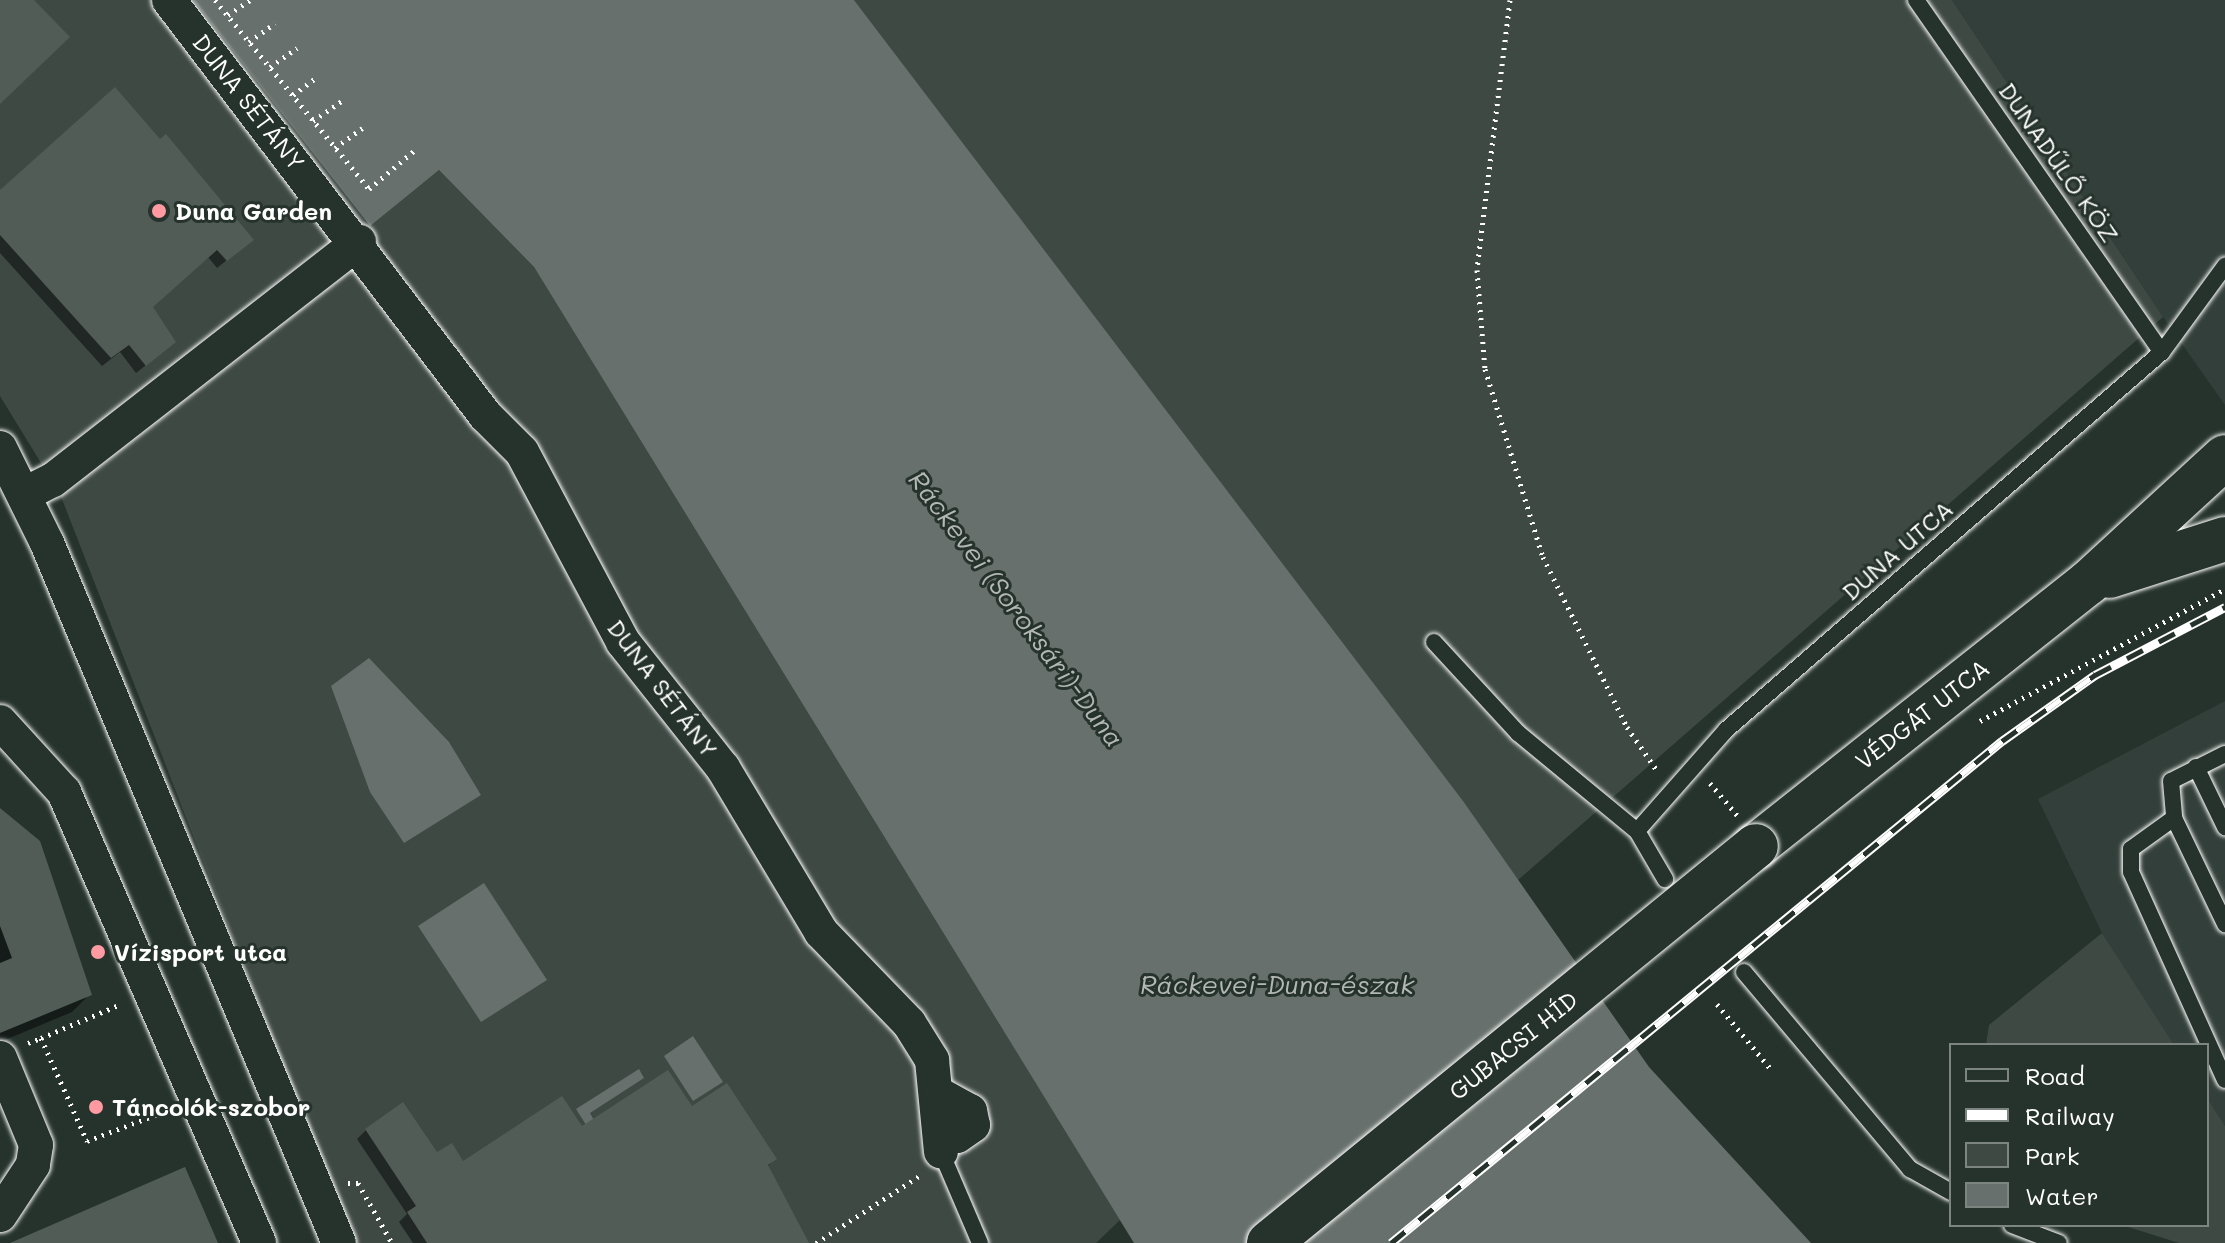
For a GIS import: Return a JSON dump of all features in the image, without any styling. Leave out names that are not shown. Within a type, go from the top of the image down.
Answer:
[{"type":"main road","name":"VÉDGÁT UTCA","points":[[1748,832],[2088,583],[2225,457]]},
{"type":"main road","name":"VÉDGÁT UTCA","points":[[2088,583],[2225,539]]},
{"type":"main road","name":"GUBACSI HÍD","points":[[1269,1243],[1748,832]]},
{"type":"street","name":"DUNA SÉTÁNY","points":[[169,0],[359,242],[485,415],[522,452],[623,642],[723,768],[821,932],[909,1023],[932,1060],[941,1132]]},
{"type":"street","points":[[25,494],[53,480],[359,242]]},
{"type":"street","points":[[0,448],[25,494],[339,1243]]},
{"type":"street","points":[[0,722],[64,792],[259,1243]]},
{"type":"street","points":[[0,1215],[33,1165],[36,1145],[7,1053]]},
{"type":"lane","name":"DUNADŰLŐ KÖZ","points":[[1916,0],[2162,352]]},
{"type":"lane","name":"DUNA UTCA","points":[[1637,831],[1726,730],[2162,352],[2225,266]]},
{"type":"lane","points":[[1434,642],[1518,733],[1637,831],[1665,879]]},
{"type":"lane","points":[[2225,754],[2171,781],[2174,818],[2225,924]]},
{"type":"lane","points":[[2196,767],[2225,827]]},
{"type":"lane","points":[[2174,818],[2131,849],[2131,872],[2208,1043]]},
{"type":"lane","points":[[1744,972],[1910,1169],[1949,1191]]},
{"type":"lane","points":[[2209,1045],[2225,1080]]},
{"type":"lane","points":[[941,1132],[980,1243]]},
{"type":"lane","points":[[2017,1227],[2059,1243]]},
{"type":"path","points":[[215,0],[369,189],[415,150]]},
{"type":"path","points":[[228,16],[250,0]]},
{"type":"path","points":[[1510,0],[1477,270],[1485,369],[1543,557],[1627,727],[1672,788]]},
{"type":"path","points":[[249,42],[275,23]]},
{"type":"path","points":[[270,67],[297,48]]},
{"type":"path","points":[[262,118],[317,77]]},
{"type":"path","points":[[313,121],[342,101]]},
{"type":"path","points":[[335,148],[363,128]]},
{"type":"path","points":[[1963,730],[2225,589]]},
{"type":"path","points":[[1702,773],[1748,832]]},
{"type":"path","points":[[1717,1004],[1770,1068]]},
{"type":"path","points":[[7,1053],[98,1014]]},
{"type":"path","points":[[41,1038],[87,1141],[169,1110]]},
{"type":"path","points":[[816,1243],[941,1132]]},
{"type":"shaded area","points":[[1952,0],[2225,0],[2225,405],[2163,317]]},
{"type":"shaded area","points":[[2225,701],[2225,1126],[2209,1101],[2209,1043],[2172,1043],[2102,933],[2038,799]]},
{"type":"green space","points":[[0,0],[193,0],[369,225],[439,170],[534,267],[1120,1220],[1096,1243],[352,1243],[60,494],[0,396]]},
{"type":"green space","points":[[854,0],[1952,0],[2163,317],[1518,880]]},
{"type":"green space","points":[[2102,933],[2173,1043],[1986,1043],[1989,1025]]},
{"type":"green space","points":[[2209,1101],[2225,1126],[2225,1243],[2179,1243],[2128,1227],[2209,1227]]},
{"type":"water","name":"Ráckevei-Duna-észak","points":[[193,0],[854,0],[1463,801],[1649,1067],[1811,1243],[1134,1243],[534,267],[439,170],[370,226]]},
{"type":"water","points":[[369,658],[449,742],[481,795],[404,843],[370,792],[331,686]]},
{"type":"water","points":[[484,883],[547,980],[481,1022],[418,926]]},
{"type":"water","points":[[693,1036],[723,1082],[693,1101],[664,1056]]},
{"type":"water","points":[[639,1069],[644,1078],[590,1113],[597,1126],[590,1131],[576,1109]]},
{"type":"building","points":[[0,0],[34,0],[70,37],[0,104]]},
{"type":"building","name":"Duna Garden","points":[[115,87],[160,139],[166,134],[254,240],[227,261],[217,250],[153,307],[176,342],[146,366],[129,345],[111,358],[0,235],[0,190]]},
{"type":"building","points":[[0,808],[40,841],[92,995],[0,1033],[0,963],[12,958],[0,926]]},
{"type":"building","points":[[668,1070],[692,1106],[727,1083],[777,1159],[768,1165],[809,1243],[427,1243],[407,1212],[416,1206],[365,1129],[403,1102],[437,1152],[452,1143],[463,1161],[562,1096],[582,1126]]},
{"type":"building","points":[[185,1167],[218,1243],[10,1243]]},
{"type":"railway","points":[[1391,1243],[2002,741],[2095,675],[2225,607]]},
{"type":"place","name":"Duna Garden","points":[[159,211]]},
{"type":"place","name":"Vízisport utca","points":[[98,952]]},
{"type":"place","name":"Táncolók-szobor","points":[[96,1107]]},
{"type":"water label","name":"Ráckevei (Soroksári)-Duna","points":[[1016,609]]}]
